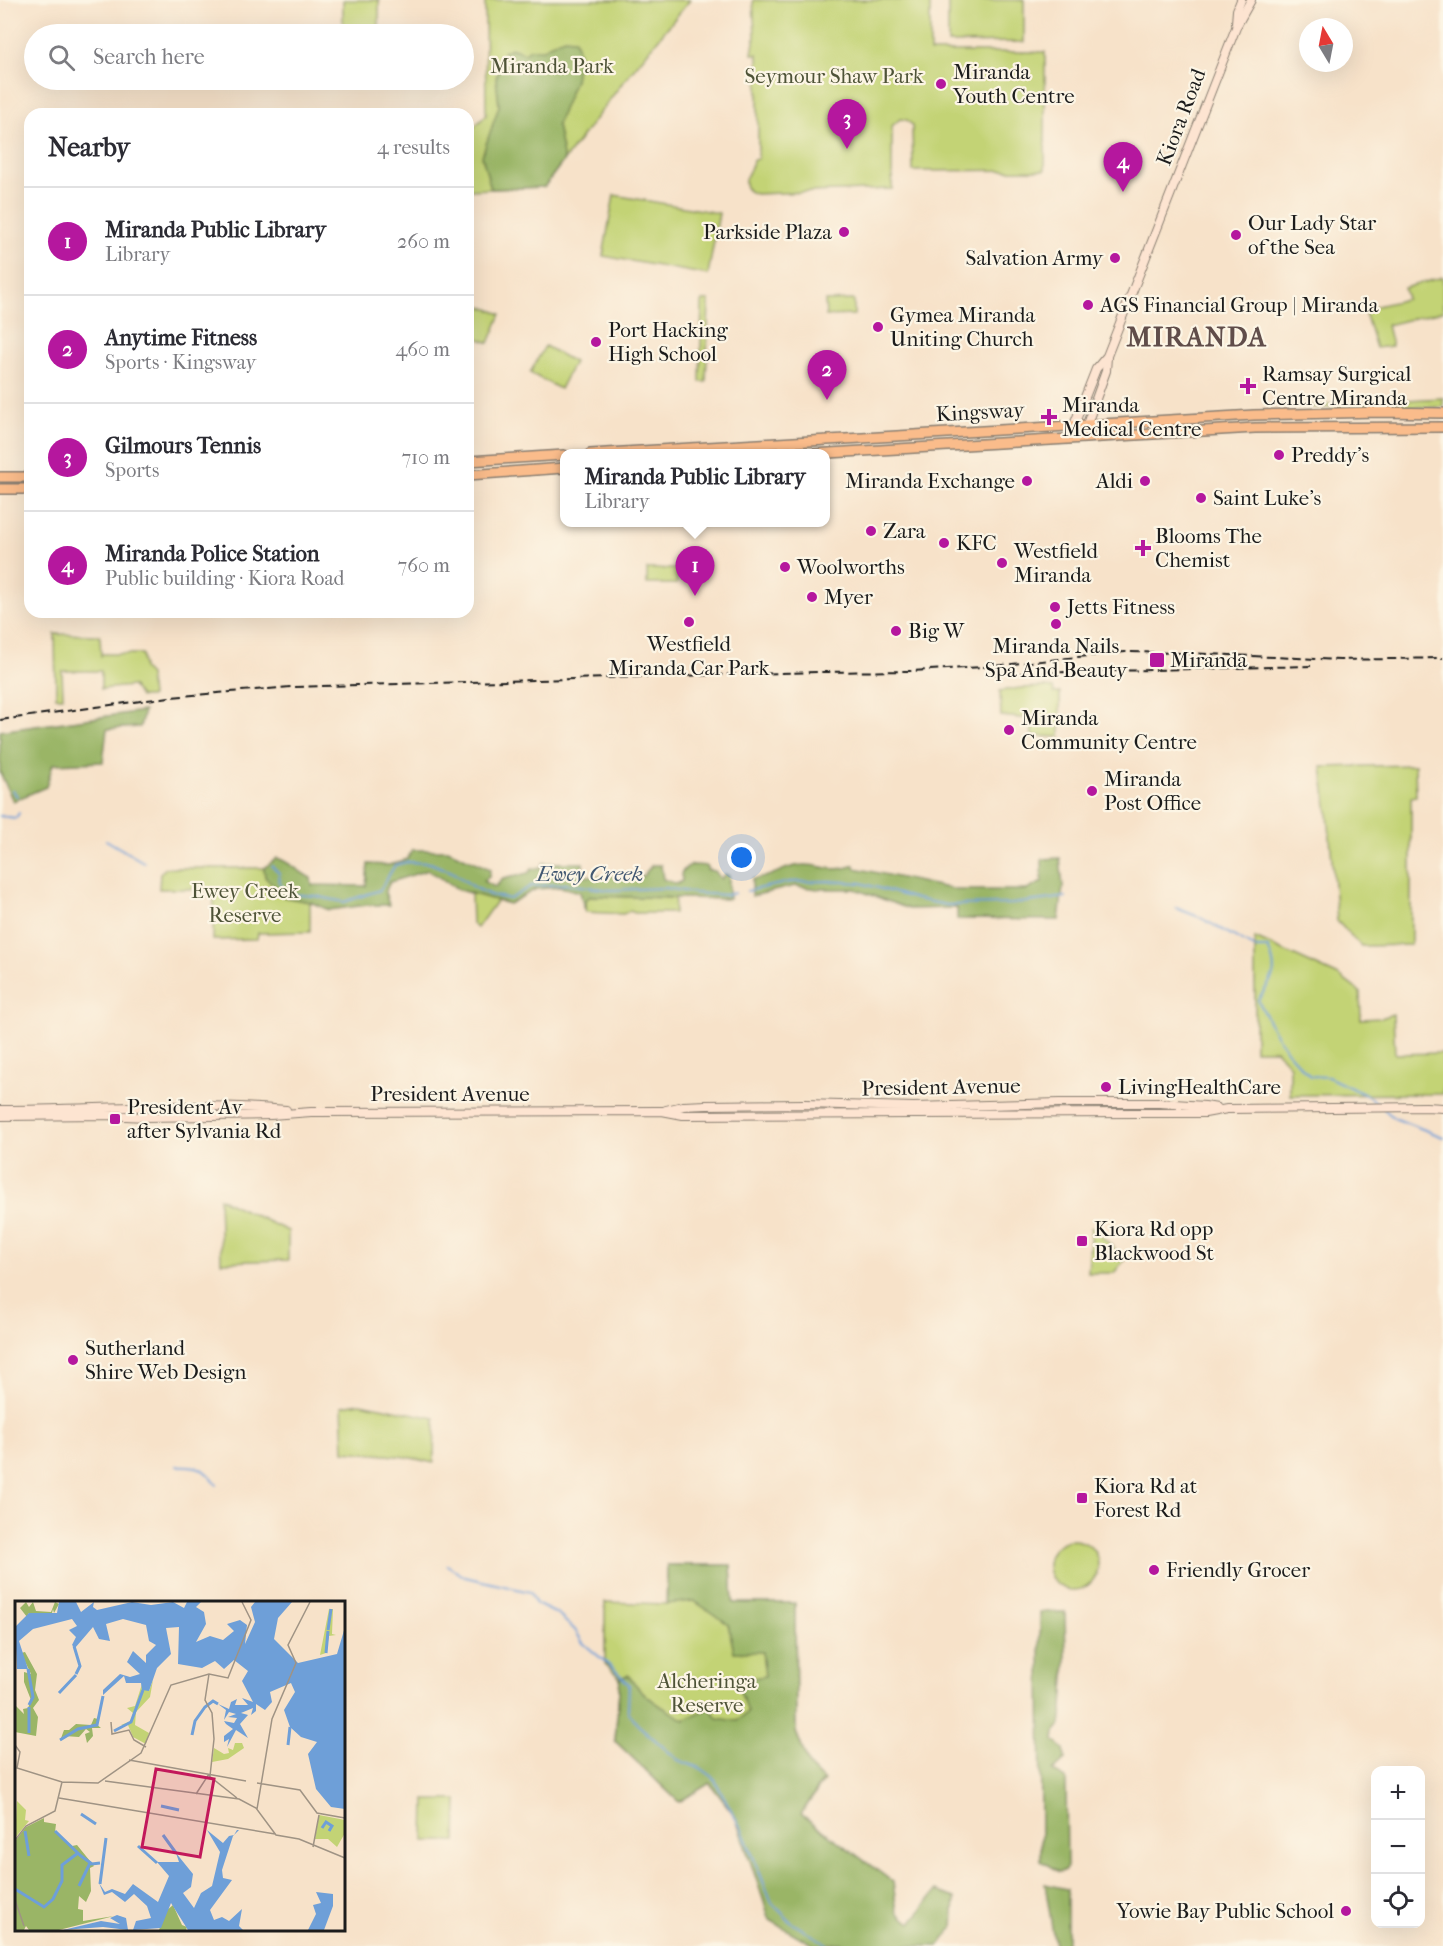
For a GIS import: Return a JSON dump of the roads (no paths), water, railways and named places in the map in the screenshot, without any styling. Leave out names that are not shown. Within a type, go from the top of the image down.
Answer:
[{"type":"main road","name":"Kiora Road","points":[[1237,25],[1237,10],[1241,0]]},
{"type":"main road","name":"Kiora Road","points":[[1082,438],[1106,371],[1107,356],[1237,25],[1251,0]]},
{"type":"main road","name":"Kiora Road","points":[[1071,439],[1074,425],[1096,369],[1107,356]]},
{"type":"main road","name":"Kingsway","points":[[739,449],[1264,414],[1378,412],[1443,414]]},
{"type":"main road","points":[[1378,412],[1380,426]]},
{"type":"main road","points":[[1264,414],[1264,427]]},
{"type":"main road","name":"Kingsway","points":[[830,452],[1264,427],[1443,427]]},
{"type":"main road","points":[[474,461],[560,455]]},
{"type":"main road","points":[[493,460],[494,473]]},
{"type":"main road","points":[[474,475],[560,468]]},
{"type":"main road","points":[[0,477],[24,477]]},
{"type":"main road","points":[[0,489],[24,489]]},
{"type":"main road","name":"President Avenue","points":[[0,1116],[662,1111],[707,1105],[806,1104],[914,1107],[1159,1103],[1222,1109],[1443,1106]]},
{"type":"main road","name":"President Avenue","points":[[0,1110],[226,1106],[311,1112]]},
{"type":"waterway","points":[[12,790],[17,796]]},
{"type":"waterway","name":"Ewey Creek","points":[[0,816],[16,818],[19,813]]},
{"type":"waterway","name":"Ewey Creek","points":[[106,840],[145,863]]},
{"type":"waterway","name":"Ewey Creek","points":[[272,866],[279,873],[280,884],[289,894],[344,902],[380,890],[395,865],[407,862],[430,863],[452,872],[490,895],[510,899],[531,886],[566,884],[610,890],[665,888],[695,893],[726,895],[735,893]]},
{"type":"waterway","name":"Ewey Creek","points":[[747,891],[790,882],[829,881],[861,883],[916,899],[947,905],[1012,904],[1066,897]]},
{"type":"waterway","name":"Ewey Creek","points":[[1176,908],[1199,917],[1255,948],[1268,948],[1274,971],[1258,1000],[1275,1033],[1291,1056],[1310,1076],[1328,1077],[1366,1095],[1380,1105]]},
{"type":"waterway","name":"Ewey Creek","points":[[1384,1109],[1394,1118],[1443,1137]]},
{"type":"waterway","points":[[177,1466],[191,1466],[200,1469],[217,1485]]},
{"type":"waterway","points":[[447,1565],[465,1577],[530,1592],[536,1604],[557,1614],[575,1630],[583,1643],[629,1684],[628,1711],[637,1724],[678,1760],[702,1769],[713,1777],[742,1830],[772,1903],[792,1923],[827,1944]]},
{"type":"railway","points":[[0,720],[170,697],[291,687],[911,671],[984,667],[1125,652],[1340,660],[1443,658]]},
{"type":"railway","points":[[993,674],[1311,666]]},
{"type":"place","name":"Miranda Youth Centre","points":[[941,84]]},
{"type":"place","name":"Gilmours Tennis","points":[[847,149]]},
{"type":"place","name":"Miranda Police Station","points":[[1123,192]]},
{"type":"place","name":"Parkside Plaza","points":[[844,232]]},
{"type":"place","name":"Our Lady Star of the Sea","points":[[1236,235]]},
{"type":"place","name":"Salvation Army","points":[[1115,258]]},
{"type":"place","name":"AGS Financial Group | Miranda","points":[[1088,305]]},
{"type":"place","name":"Gymea Miranda Uniting Church","points":[[878,327]]},
{"type":"place","name":"Port Hacking High School","points":[[596,342]]},
{"type":"place","name":"Ramsay Surgical Centre Miranda","points":[[1248,386]]},
{"type":"place","name":"Anytime Fitness","points":[[827,400]]},
{"type":"place","name":"Miranda Medical Centre","points":[[1049,417]]},
{"type":"place","name":"Preddy's","points":[[1279,455]]},
{"type":"place","name":"Miranda Exchange","points":[[1027,481]]},
{"type":"place","name":"Aldi","points":[[1145,481]]},
{"type":"place","name":"Saint Luke's","points":[[1201,498]]},
{"type":"place","name":"Zara","points":[[871,531]]},
{"type":"place","name":"KFC","points":[[944,543]]},
{"type":"place","name":"Blooms The Chemist","points":[[1143,548]]},
{"type":"place","name":"Westfield Miranda","points":[[1002,563]]},
{"type":"place","name":"Woolworths","points":[[785,567]]},
{"type":"place","name":"Miranda Public Library","points":[[695,596]]},
{"type":"place","name":"Myer","points":[[812,597]]},
{"type":"place","name":"Jetts Fitness","points":[[1055,607]]},
{"type":"place","name":"Westfield Miranda Car Park","points":[[689,622]]},
{"type":"place","name":"Miranda Nails Spa And Beauty","points":[[1056,624]]},
{"type":"place","name":"Big W","points":[[896,631]]},
{"type":"place","name":"Miranda","points":[[1157,660]]},
{"type":"place","name":"Miranda Community Centre","points":[[1009,730]]},
{"type":"place","name":"Miranda Post Office","points":[[1092,791]]},
{"type":"place","name":"LivingHealthCare","points":[[1106,1087]]},
{"type":"place","name":"President Av after Sylvania Rd","points":[[115,1119]]},
{"type":"place","name":"Kiora Rd opp Blackwood St","points":[[1082,1241]]},
{"type":"place","name":"Sutherland Shire Web Design","points":[[73,1360]]},
{"type":"place","name":"Kiora Rd at Forest Rd","points":[[1082,1498]]},
{"type":"place","name":"Friendly Grocer","points":[[1154,1570]]},
{"type":"place","name":"Yowie Bay Public School","points":[[1346,1911]]},
{"type":"district","name":"MIRANDA","points":[[1197,337]]},
{"type":"park label","name":"Miranda Park","points":[[552,66]]},
{"type":"park label","name":"Seymour Shaw Park","points":[[834,76]]},
{"type":"park label","name":"Ewey Creek Reserve","points":[[245,903]]},
{"type":"park label","name":"Alcheringa Reserve","points":[[707,1693]]}]
